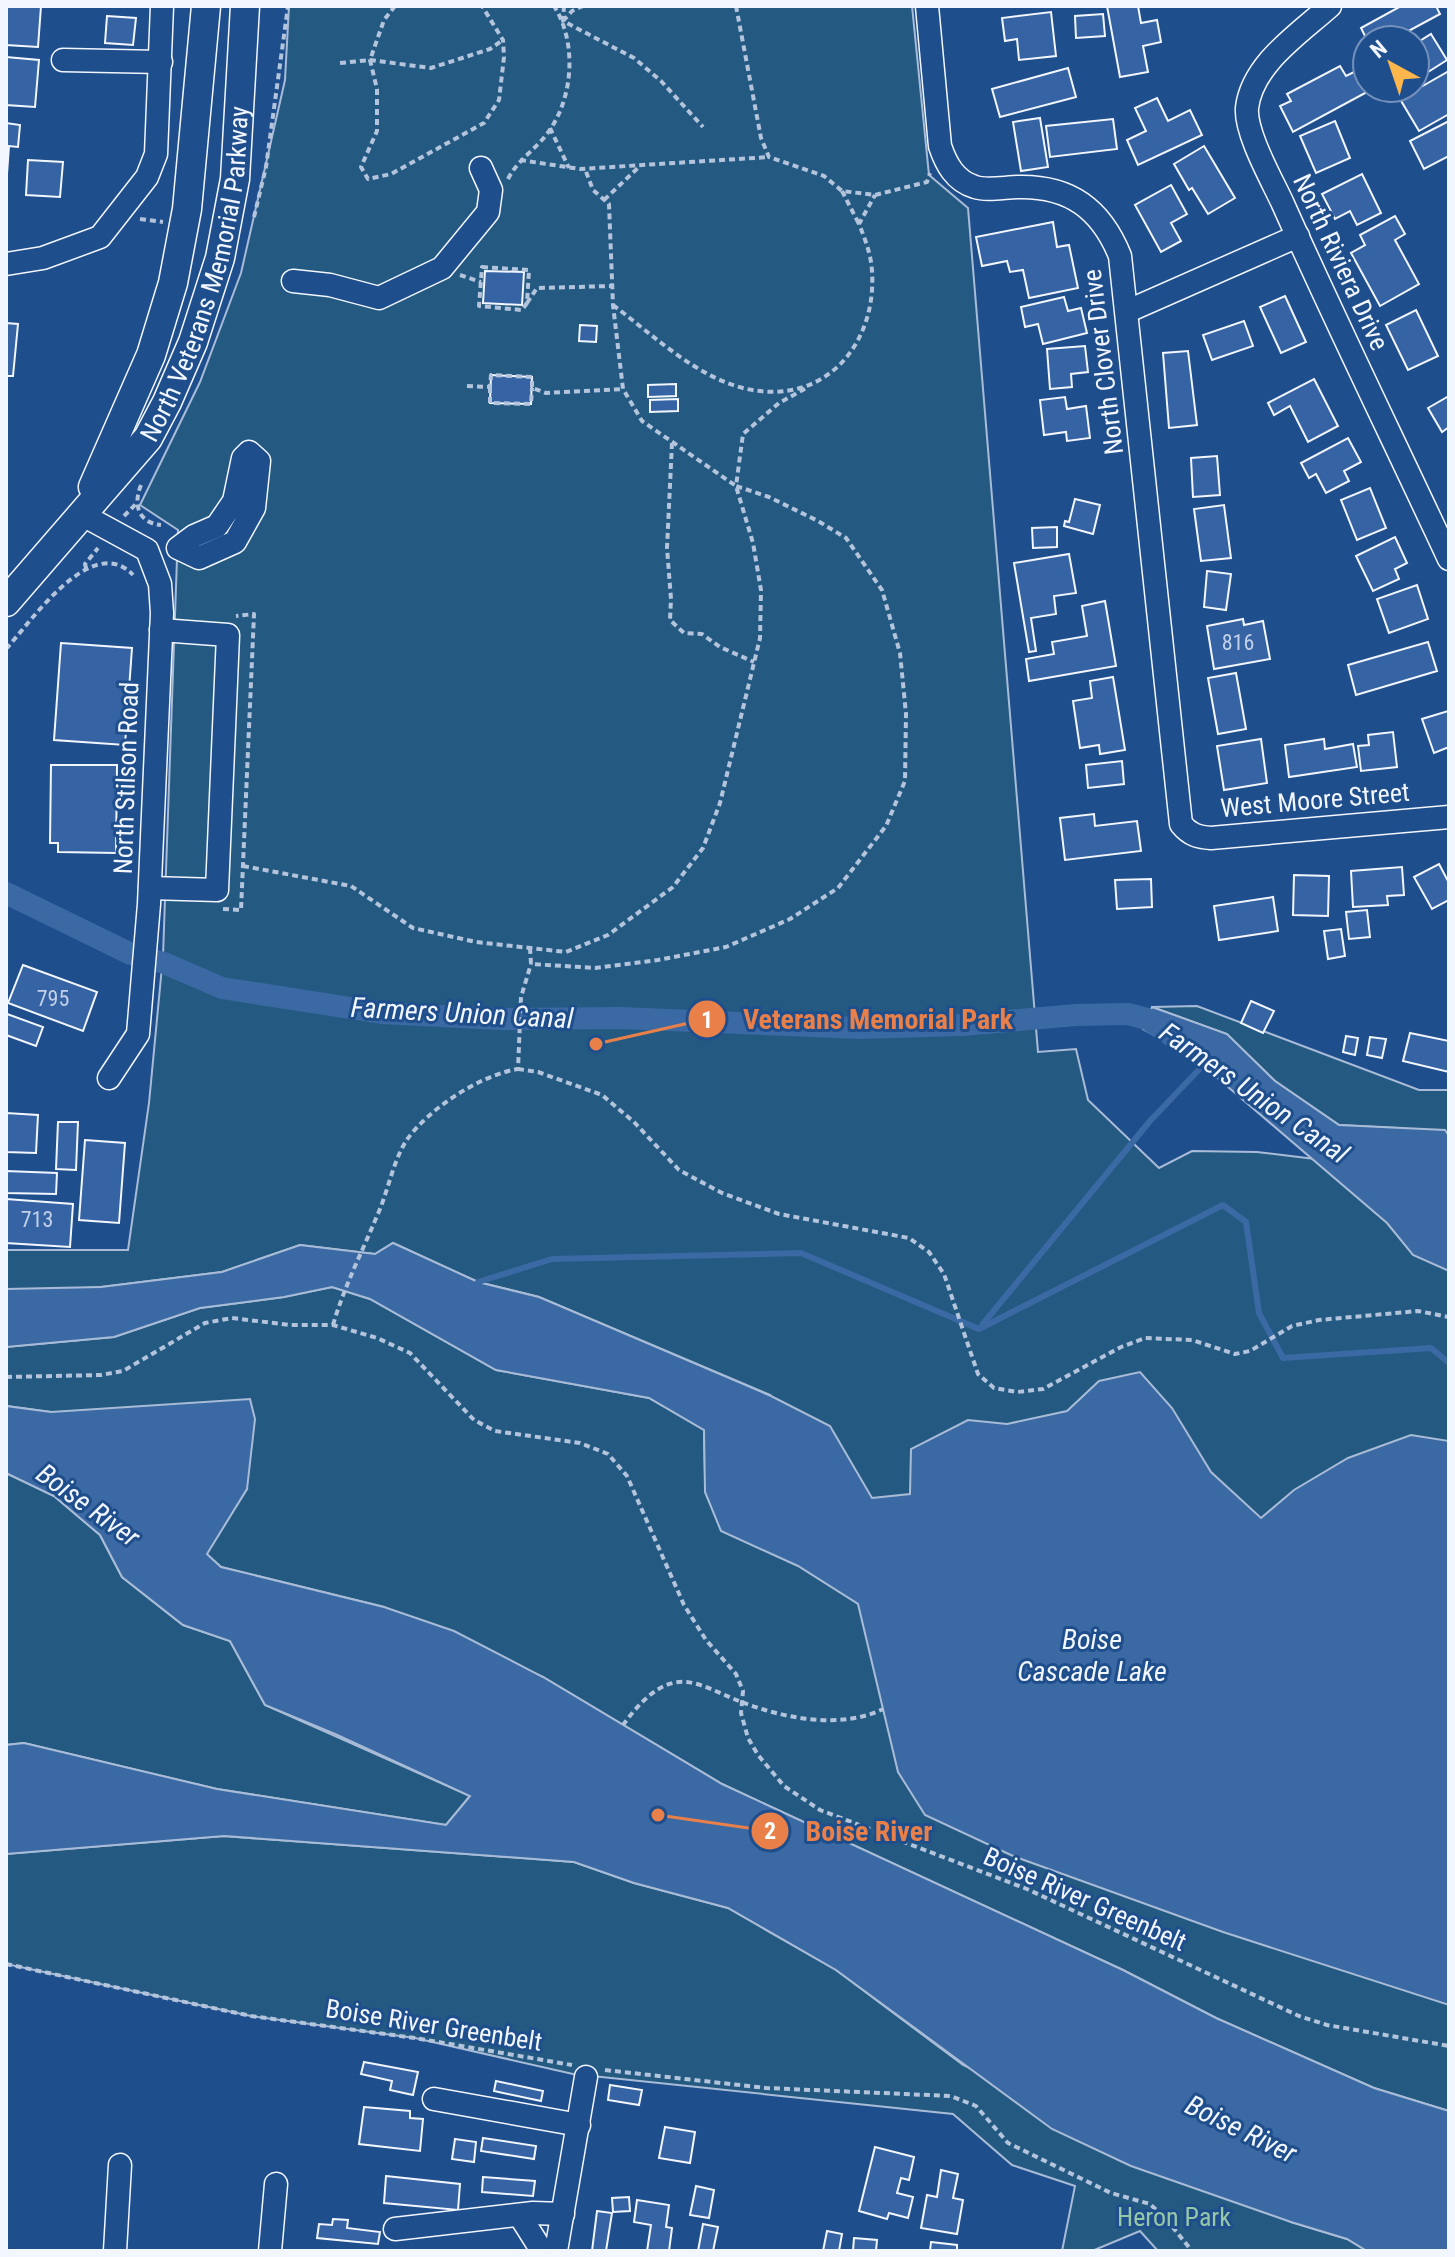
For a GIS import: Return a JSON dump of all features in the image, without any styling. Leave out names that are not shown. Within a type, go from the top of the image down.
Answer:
[{"type":"main road","name":"North Veterans Memorial Parkway","points":[[81,514],[147,366],[173,283],[187,209],[206,6]]},
{"type":"main road","name":"North Veterans Memorial Parkway","points":[[6,602],[148,438],[193,342],[213,284],[235,179],[245,6]]},
{"type":"street","points":[[6,264],[43,258],[100,237],[147,177],[156,154],[162,6]]},
{"type":"street","name":"North Clover Drive","points":[[927,6],[940,146],[946,165],[960,180],[977,188],[1035,187],[1065,193],[1093,210],[1111,233],[1120,256],[1179,812],[1181,824],[1187,832]]},
{"type":"street","name":"North Riviera Drive","points":[[1330,6],[1264,68],[1251,90],[1247,111],[1252,135],[1449,559]]},
{"type":"street","points":[[63,60],[161,62]]},
{"type":"street","points":[[293,281],[330,285],[379,298],[442,268],[488,212],[491,190],[481,168]]},
{"type":"street","points":[[1128,311],[1298,236]]},
{"type":"street","points":[[81,514],[147,550],[178,548],[199,558],[235,542],[254,508],[259,461],[249,452],[243,458],[234,501],[217,526],[194,536],[178,548]]},
{"type":"street","name":"North Stilson Road","points":[[109,1078],[138,1034],[150,888],[161,630],[160,584],[147,550]]},
{"type":"street","points":[[150,888],[217,890],[228,651],[228,635],[161,630]]},
{"type":"street","name":"West Moore Street","points":[[1187,832],[1197,837],[1211,838],[1449,817]]},
{"type":"street","points":[[556,2251],[587,2071]]},
{"type":"street","points":[[434,2099],[579,2125]]},
{"type":"street","points":[[115,2251],[120,2165]]},
{"type":"street","points":[[270,2251],[276,2184]]},
{"type":"street","points":[[395,2229],[563,2214]]},
{"type":"street","points":[[520,2216],[542,2251]]},
{"type":"path","points":[[395,6],[384,20],[370,60],[377,89],[377,131],[361,167],[368,179],[391,174],[484,123],[499,100],[504,57],[503,40],[482,6]]},
{"type":"path","points":[[563,21],[564,6]]},
{"type":"path","points":[[563,21],[572,11],[583,6]]},
{"type":"path","points":[[736,6],[761,138],[769,157]]},
{"type":"path","points":[[563,21],[641,64],[703,127]]},
{"type":"path","points":[[340,63],[370,60],[431,68],[490,49],[503,40]]},
{"type":"path","points":[[550,128],[569,168]]},
{"type":"path","points":[[842,191],[875,195],[927,182],[940,146]]},
{"type":"path","points":[[243,866],[351,886],[413,928],[476,942],[566,952],[608,935],[673,887],[703,848],[720,803],[760,638],[761,590],[753,543],[736,486],[743,434],[779,403],[838,370],[854,346],[871,307],[872,270],[867,245],[842,191],[824,176],[769,157],[585,169],[520,160]]},
{"type":"path","points":[[604,200],[640,165]]},
{"type":"path","points":[[531,964],[595,968],[658,960],[726,947],[790,919],[838,888],[886,826],[905,781],[906,714],[900,653],[882,590],[846,538],[769,497],[736,486],[642,421],[623,389],[613,305],[609,204],[593,190],[585,169]]},
{"type":"path","points":[[859,224],[875,195]]},
{"type":"path","points":[[527,303],[529,270],[482,267],[479,306],[522,310],[527,303],[537,288],[612,286]]},
{"type":"path","points":[[457,274],[481,282]]},
{"type":"path","points":[[613,305],[692,364],[746,389],[776,391],[808,387]]},
{"type":"path","points":[[491,375],[532,377],[532,388],[531,404],[490,403],[491,375]]},
{"type":"path","points":[[467,386],[490,387]]},
{"type":"path","points":[[532,388],[546,393],[623,389]]},
{"type":"path","points":[[672,443],[667,548],[670,620],[684,633],[702,634],[720,647],[755,662]]},
{"type":"path","points":[[133,505],[136,504],[147,521],[161,525]]},
{"type":"path","points":[[6,649],[67,581],[85,566],[118,565],[137,578]]},
{"type":"path","points":[[518,1069],[521,997],[531,964],[530,948]]},
{"type":"path","points":[[333,1325],[340,1300],[407,1139],[438,1109],[473,1084],[504,1071],[518,1069],[538,1072],[602,1095],[634,1122],[679,1170],[722,1193],[779,1214],[909,1238],[929,1252],[944,1274],[978,1374],[994,1388],[1017,1392],[1043,1389],[1121,1347],[1145,1338],[1192,1340],[1235,1354],[1250,1351],[1292,1326],[1319,1320],[1418,1311],[1449,1317]]},
{"type":"path","name":"Boise River Greenbelt","points":[[6,1377],[101,1375],[123,1371],[205,1323],[232,1318],[290,1325],[333,1325],[377,1338],[410,1353],[474,1420],[495,1431],[580,1443],[608,1454],[627,1476],[684,1605],[706,1640],[736,1674],[743,1691],[743,1726],[758,1755],[784,1786],[820,1810],[1027,1889],[1299,2016],[1327,2025],[1449,2046]]},
{"type":"path","points":[[623,1725],[652,1693],[685,1681],[771,1712],[813,1719],[853,1718],[883,1709]]},
{"type":"path","name":"Boise River Greenbelt","points":[[6,1964],[251,2016],[415,2038],[587,2071],[766,2088],[951,2096],[976,2106],[1008,2143],[1111,2193],[1150,2204],[1192,2251]]},
{"type":"green space","points":[[289,6],[912,6],[929,175],[968,208],[1038,1052],[1076,1049],[1088,1100],[1159,1168],[1192,1151],[1257,1152],[1315,1159],[1356,1195],[1396,1128],[1339,1125],[1275,1081],[1227,1034],[1152,1007],[1197,1006],[1419,1090],[1449,1090],[1449,2111],[1374,2088],[1216,2018],[1123,1970],[722,1784],[543,1677],[384,1607],[221,1567],[206,1554],[247,1489],[51,1412],[6,1406],[6,1347],[114,1337],[200,1308],[332,1287],[370,1299],[496,1370],[649,1398],[704,1430],[705,1476],[770,1395],[539,1297],[478,1282],[393,1243],[375,1254],[300,1245],[222,1272],[101,1287],[6,1293],[6,1250],[128,1250],[149,1103],[163,956],[178,530],[140,505],[200,382],[241,273],[285,80]]},
{"type":"green space","points":[[6,1473],[54,1496],[100,1535],[122,1577],[183,1625],[230,1641],[265,1705],[470,1796],[446,1825],[217,1789],[24,1743],[6,1745]]},
{"type":"green space","name":"Heron Park","points":[[224,1836],[574,1862],[634,1883],[728,1908],[836,1970],[963,2065],[1291,2222],[1347,2239],[1367,2251],[1158,2251],[1140,2231],[1092,2251],[1062,2251],[1075,2186],[1012,2165],[953,2114],[573,2074],[415,2038],[251,2016],[6,1964],[6,1854]]},
{"type":"water","name":"Farmers Union Canal","points":[[1152,1007],[1227,1034],[1275,1081],[1339,1125],[1445,1130],[1449,1136],[1449,1271],[1413,1255],[1387,1223],[1193,1057],[1143,1029]]},
{"type":"water","name":"Boise Cascade Lake","points":[[393,1243],[478,1282],[539,1297],[771,1396],[830,1426],[872,1498],[910,1494],[911,1449],[968,1420],[1007,1424],[1067,1411],[1099,1381],[1140,1372],[1172,1408],[1211,1472],[1261,1518],[1294,1490],[1348,1458],[1411,1435],[1449,1441],[1449,2005],[1223,1932],[1013,1856],[925,1815],[898,1772],[858,1604],[798,1566],[721,1531],[705,1492],[704,1430],[649,1398],[496,1370],[370,1299],[332,1287],[200,1308],[114,1337],[6,1347],[6,1289],[101,1287],[222,1272],[300,1245],[375,1254]]},
{"type":"water","points":[[250,1399],[255,1419],[247,1489],[207,1554],[221,1567],[384,1607],[454,1631],[543,1677],[722,1784],[1123,1970],[1216,2018],[1374,2088],[1449,2111],[1449,2251],[1367,2251],[1347,2239],[1131,2166],[1052,2129],[836,1970],[728,1908],[634,1883],[574,1862],[224,1836],[6,1854],[6,1745],[24,1743],[217,1789],[446,1825],[470,1796],[265,1705],[230,1641],[183,1625],[122,1577],[100,1535],[54,1496],[6,1473],[6,1406],[51,1412]]},
{"type":"building","points":[[6,6],[41,6],[38,47],[6,45]]},
{"type":"building","points":[[1107,6],[1138,6],[1141,23],[1157,20],[1161,42],[1143,46],[1148,72],[1120,77]]},
{"type":"building","points":[[1401,6],[1436,6],[1440,14],[1422,24],[1368,24]]},
{"type":"building","points":[[1051,12],[1056,56],[1019,60],[1017,39],[1005,41],[1002,18]]},
{"type":"building","points":[[1103,14],[1105,36],[1076,38],[1075,16]]},
{"type":"building","points":[[107,16],[136,18],[133,45],[105,43]]},
{"type":"building","points":[[1431,34],[1447,60],[1431,70]]},
{"type":"building","points":[[6,57],[39,60],[35,107],[6,105]]},
{"type":"building","points":[[1340,66],[1346,76],[1351,74],[1351,101],[1293,132],[1280,106],[1291,101],[1287,94]]},
{"type":"building","points":[[1068,68],[1076,97],[1000,117],[992,89]]},
{"type":"building","points":[[1449,71],[1449,114],[1419,131],[1403,104],[1431,104],[1431,81]]},
{"type":"building","points":[[1157,98],[1168,121],[1190,110],[1202,135],[1138,165],[1127,140],[1146,131],[1135,108]]},
{"type":"building","points":[[1040,118],[1048,167],[1021,171],[1013,122]]},
{"type":"building","points":[[1113,119],[1117,149],[1050,157],[1046,126]]},
{"type":"building","points":[[1335,121],[1350,158],[1316,173],[1300,136]]},
{"type":"building","points":[[1449,121],[1449,156],[1424,169],[1410,141]]},
{"type":"building","points":[[6,123],[20,125],[18,147],[9,146],[7,174]]},
{"type":"building","points":[[1204,146],[1235,198],[1208,214],[1174,164]]},
{"type":"building","points":[[28,160],[63,162],[60,197],[26,195]]},
{"type":"building","points":[[1362,174],[1381,213],[1357,225],[1350,211],[1335,219],[1322,194]]},
{"type":"building","points":[[1171,185],[1187,214],[1171,223],[1181,241],[1161,252],[1135,205]]},
{"type":"building","points":[[1395,216],[1405,234],[1395,240],[1419,284],[1380,306],[1351,253],[1365,245],[1360,235]]},
{"type":"building","points":[[1053,222],[1057,247],[1069,245],[1078,288],[1029,298],[1023,270],[1010,272],[1007,261],[982,266],[976,237]]},
{"type":"building","points":[[485,271],[524,272],[522,305],[483,303]]},
{"type":"building","points":[[1285,296],[1306,342],[1281,353],[1260,307]]},
{"type":"building","points":[[1064,297],[1068,311],[1081,308],[1087,333],[1043,344],[1038,324],[1025,327],[1021,307]]},
{"type":"building","points":[[1416,310],[1438,356],[1408,370],[1386,325]]},
{"type":"building","points":[[1244,321],[1253,346],[1212,360],[1203,335]]},
{"type":"building","points":[[6,323],[18,324],[13,376],[6,376]]},
{"type":"building","points":[[580,325],[597,326],[596,342],[579,341]]},
{"type":"building","points":[[1085,346],[1088,372],[1071,374],[1072,387],[1050,389],[1047,349]]},
{"type":"building","points":[[1188,351],[1197,425],[1169,428],[1163,353]]},
{"type":"building","points":[[491,375],[532,377],[531,404],[490,403]]},
{"type":"building","points":[[1314,379],[1338,426],[1308,442],[1290,406],[1274,415],[1268,403]]},
{"type":"building","points":[[676,384],[676,396],[648,397],[648,385]]},
{"type":"building","points":[[1449,396],[1449,427],[1442,432],[1428,408]]},
{"type":"building","points":[[1065,397],[1067,409],[1086,406],[1090,438],[1067,441],[1066,432],[1044,435],[1040,400]]},
{"type":"building","points":[[678,399],[678,411],[650,412],[650,400]]},
{"type":"building","points":[[1348,438],[1361,462],[1344,471],[1349,481],[1326,493],[1316,474],[1309,478],[1301,463]]},
{"type":"building","points":[[1217,456],[1220,495],[1193,497],[1191,458]]},
{"type":"building","points":[[1370,488],[1386,528],[1357,540],[1341,500]]},
{"type":"building","points":[[1075,499],[1100,505],[1093,534],[1064,526],[1065,521],[1069,522]]},
{"type":"building","points":[[1224,505],[1231,558],[1201,561],[1194,509]]},
{"type":"building","points":[[1057,527],[1057,547],[1033,548],[1032,528]]},
{"type":"building","points":[[1395,537],[1407,563],[1395,569],[1399,579],[1373,591],[1356,556]]},
{"type":"building","points":[[1069,554],[1076,593],[1054,596],[1056,614],[1031,618],[1036,651],[1029,652],[1014,563]]},
{"type":"building","points":[[1207,571],[1231,574],[1226,610],[1204,607]]},
{"type":"building","points":[[1417,585],[1428,619],[1389,633],[1377,599]]},
{"type":"building","points":[[1105,601],[1116,666],[1029,681],[1026,659],[1054,654],[1052,642],[1087,636],[1082,606]]},
{"type":"building","points":[[1243,619],[1244,625],[1263,621],[1270,659],[1214,669],[1207,626]]},
{"type":"building","points":[[1428,642],[1437,671],[1356,695],[1348,665]]},
{"type":"building","points":[[61,643],[132,648],[125,745],[54,740]]},
{"type":"building","points":[[1236,673],[1246,729],[1218,734],[1208,678]]},
{"type":"building","points":[[1113,677],[1125,750],[1100,754],[1099,745],[1080,748],[1073,701],[1092,698],[1090,681]]},
{"type":"building","points":[[1448,711],[1449,747],[1434,753],[1422,719]]},
{"type":"building","points":[[1393,732],[1397,767],[1361,771],[1358,746],[1369,745],[1368,735]]},
{"type":"building","points":[[1261,739],[1267,783],[1224,790],[1217,746]]},
{"type":"building","points":[[1324,739],[1325,749],[1353,744],[1357,767],[1289,777],[1285,745]]},
{"type":"building","points":[[1122,761],[1124,784],[1088,788],[1086,765]]},
{"type":"building","points":[[51,765],[117,765],[116,853],[58,852],[58,843],[50,843]]},
{"type":"building","points":[[1094,814],[1095,826],[1137,821],[1141,851],[1065,860],[1060,818]]},
{"type":"building","points":[[1439,864],[1449,883],[1449,900],[1432,909],[1414,877]]},
{"type":"building","points":[[1402,867],[1404,895],[1387,896],[1388,905],[1353,907],[1351,871]]},
{"type":"building","points":[[1294,875],[1329,876],[1328,916],[1293,915]]},
{"type":"building","points":[[1151,879],[1152,907],[1117,909],[1115,880]]},
{"type":"building","points":[[1273,897],[1278,931],[1219,940],[1214,906]]},
{"type":"building","points":[[1367,910],[1370,937],[1349,939],[1346,912]]},
{"type":"building","points":[[1341,929],[1345,956],[1328,959],[1324,931]]},
{"type":"building","points":[[23,965],[97,992],[83,1031],[8,1003]]},
{"type":"building","points":[[1251,1001],[1274,1011],[1263,1033],[1241,1023]]},
{"type":"building","points":[[7,1014],[43,1027],[36,1046],[6,1035]]},
{"type":"building","points":[[1410,1033],[1449,1041],[1449,1072],[1403,1061]]},
{"type":"building","points":[[1346,1036],[1358,1038],[1355,1055],[1343,1052]]},
{"type":"building","points":[[1370,1037],[1386,1039],[1382,1058],[1367,1055]]},
{"type":"building","points":[[6,1113],[38,1115],[36,1153],[6,1152]]},
{"type":"building","points":[[58,1122],[78,1122],[76,1170],[56,1169]]},
{"type":"building","points":[[85,1140],[125,1143],[119,1223],[79,1220]]},
{"type":"building","points":[[6,1171],[57,1173],[56,1194],[6,1193]]},
{"type":"building","points":[[6,1199],[73,1204],[70,1247],[6,1243]]},
{"type":"building","points":[[364,2062],[418,2072],[413,2095],[390,2090],[392,2081],[361,2074]]},
{"type":"building","points":[[496,2081],[543,2091],[541,2101],[494,2091]]},
{"type":"building","points":[[610,2085],[642,2090],[639,2105],[608,2100]]},
{"type":"building","points":[[364,2107],[410,2111],[410,2118],[423,2119],[420,2151],[359,2144]]},
{"type":"building","points":[[665,2127],[695,2132],[690,2163],[659,2158]]},
{"type":"building","points":[[483,2138],[536,2146],[534,2159],[481,2151]]},
{"type":"building","points":[[455,2139],[476,2142],[474,2162],[452,2159]]},
{"type":"building","points":[[875,2147],[914,2157],[909,2180],[901,2178],[897,2193],[913,2197],[908,2218],[889,2213],[887,2219],[859,2211]]},
{"type":"building","points":[[941,2170],[958,2174],[953,2198],[963,2200],[957,2234],[921,2228],[927,2195],[937,2197]]},
{"type":"building","points":[[386,2176],[460,2184],[458,2210],[384,2203]]},
{"type":"building","points":[[483,2177],[535,2181],[533,2196],[482,2192]]},
{"type":"building","points":[[696,2186],[714,2190],[709,2218],[690,2215]]},
{"type":"building","points":[[629,2197],[630,2211],[613,2212],[612,2198]]},
{"type":"building","points":[[637,2200],[669,2205],[666,2227],[672,2228],[669,2251],[647,2251],[651,2225],[634,2222]]},
{"type":"building","points":[[597,2211],[612,2213],[606,2251],[592,2251]]},
{"type":"building","points":[[333,2219],[348,2220],[347,2228],[380,2232],[378,2244],[317,2238],[319,2224],[332,2225]]},
{"type":"building","points":[[703,2224],[718,2227],[713,2251],[698,2251]]},
{"type":"building","points":[[827,2231],[842,2234],[839,2251],[823,2251]]},
{"type":"building","points":[[854,2238],[877,2240],[876,2251],[853,2251]]},
{"type":"building","points":[[931,2242],[957,2245],[957,2251],[930,2251]]},
{"type":"waterway","name":"Farmers Union Canal","points":[[6,893],[131,954],[164,963],[222,988],[382,1013],[500,1019],[621,1018],[859,1028],[1128,1014],[1147,1019],[1172,1036]]},
{"type":"waterway","points":[[982,1325],[1150,1121],[1208,1060]]},
{"type":"waterway","points":[[478,1282],[552,1259],[801,1253],[979,1329],[1223,1205],[1246,1222],[1259,1313],[1283,1358],[1431,1348],[1449,1363]]},
{"type":"place","name":"Veterans Memorial Park","points":[[596,1044]]},
{"type":"place","name":"Boise River","points":[[658,1815]]}]
